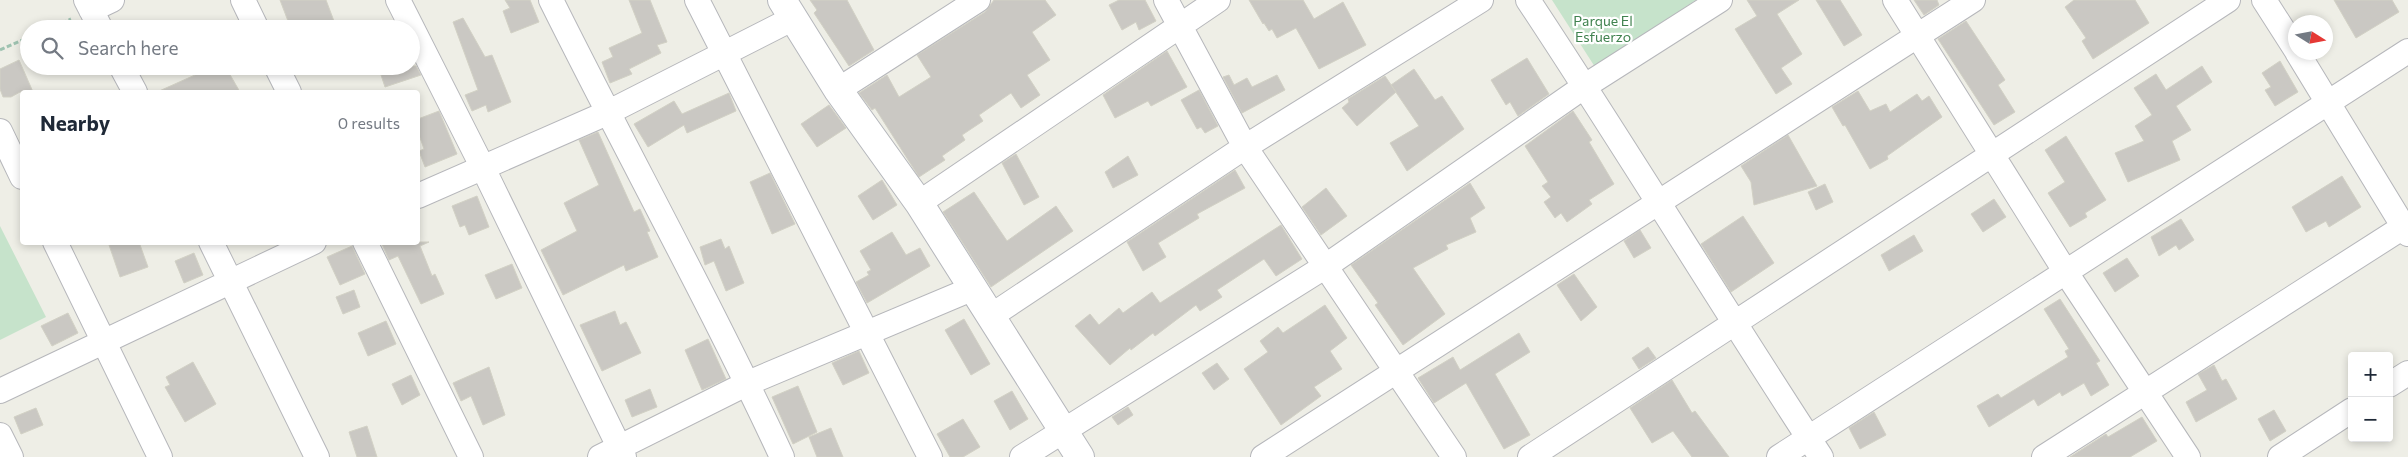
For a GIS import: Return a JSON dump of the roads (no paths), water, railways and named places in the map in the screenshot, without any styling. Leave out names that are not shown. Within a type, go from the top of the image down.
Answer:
[{"type":"street","points":[[243,0],[253,20]]},
{"type":"street","points":[[398,0],[408,20]]},
{"type":"street","points":[[551,0],[607,113],[748,383],[782,457]]},
{"type":"street","points":[[697,0],[930,457]]},
{"type":"street","points":[[838,90],[978,0]]},
{"type":"street","points":[[1166,0],[1246,146],[1454,457]]},
{"type":"street","points":[[919,203],[1218,0]]},
{"type":"street","points":[[991,316],[1246,146],[1481,0]]},
{"type":"street","points":[[1528,0],[1585,86],[1733,323],[1821,457]]},
{"type":"street","points":[[1022,457],[1326,266],[1585,86],[1720,0]]},
{"type":"street","points":[[1895,0],[2065,271],[2188,457]]},
{"type":"street","points":[[1263,457],[1973,0]]},
{"type":"street","points":[[1530,457],[2228,0]]},
{"type":"street","points":[[2264,0],[2288,38]]},
{"type":"street","points":[[420,195],[607,113],[724,52],[787,9],[838,90],[919,203],[1080,457]]},
{"type":"street","points":[[420,43],[483,168],[614,454],[748,383],[974,288]]},
{"type":"street","points":[[1779,457],[2327,101],[2408,51]]},
{"type":"street","points":[[2044,457],[2144,392],[2407,228],[2302,60]]},
{"type":"street","points":[[126,75],[134,90]]},
{"type":"street","points":[[280,75],[288,90]]},
{"type":"street","points":[[0,131],[20,173]]},
{"type":"street","points":[[56,245],[160,457]]},
{"type":"street","points":[[212,245],[317,457]]},
{"type":"street","points":[[0,391],[103,340],[308,245]]},
{"type":"street","points":[[366,245],[472,457]]},
{"type":"street","points":[[2393,382],[2408,373]]},
{"type":"street","points":[[2280,457],[2348,413]]},
{"type":"street","points":[[0,435],[11,457]]},
{"type":"park label","name":"Parque El Esfuerzo","points":[[1603,28]]}]
